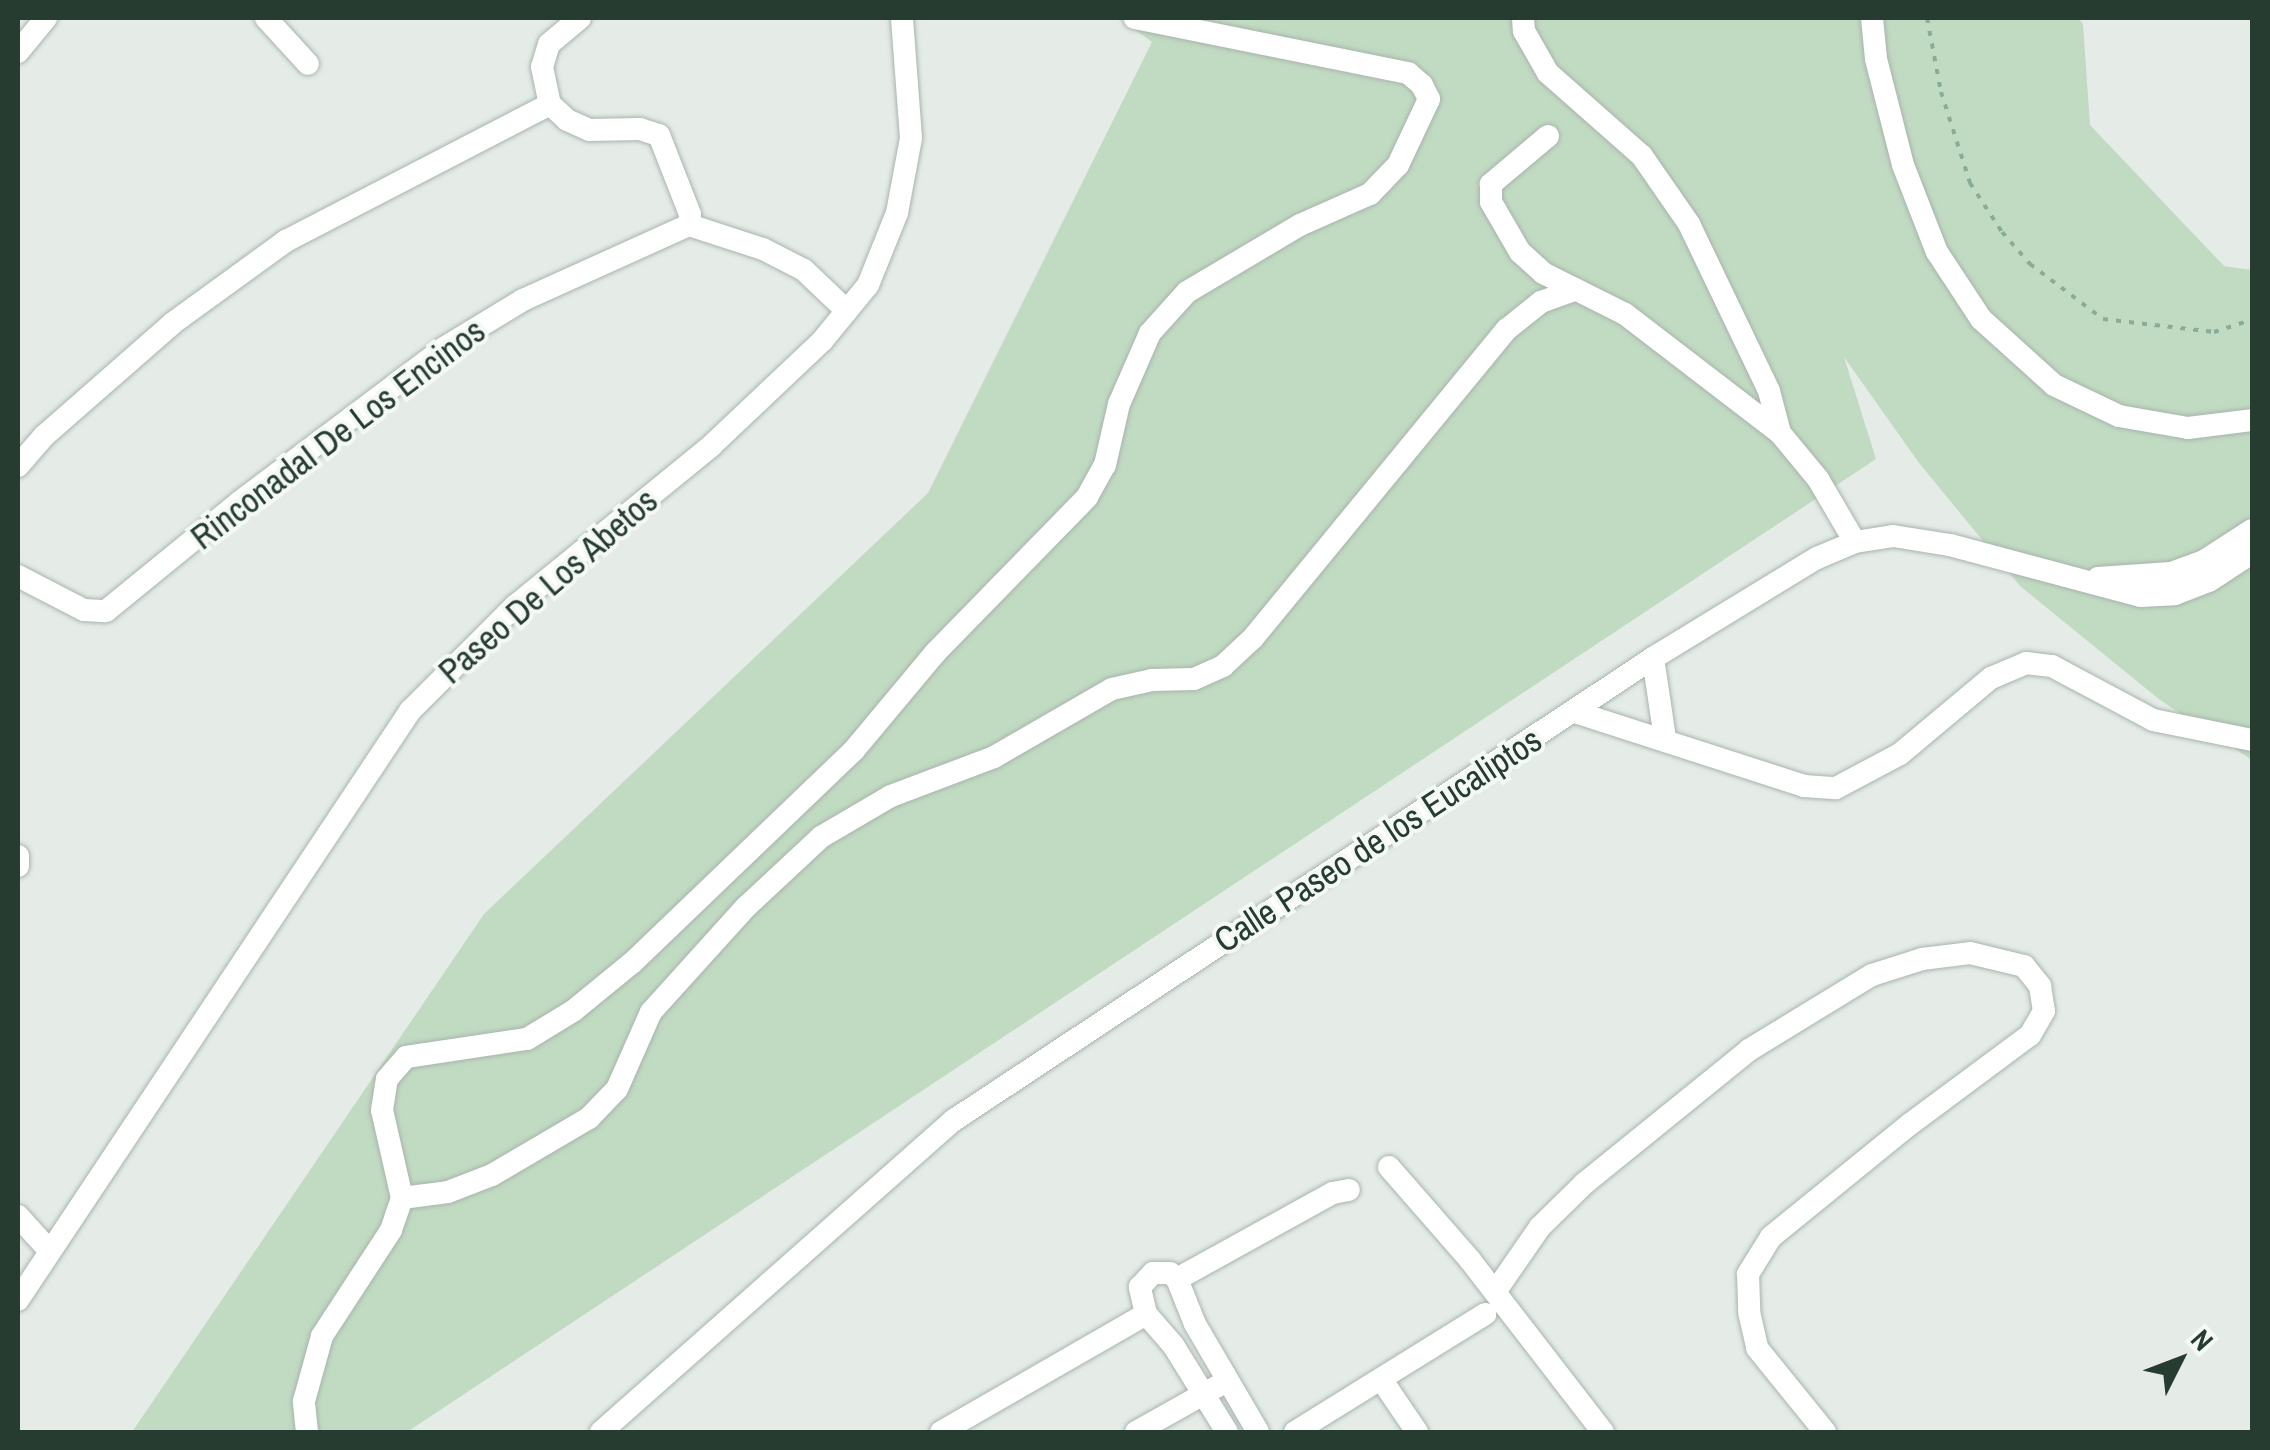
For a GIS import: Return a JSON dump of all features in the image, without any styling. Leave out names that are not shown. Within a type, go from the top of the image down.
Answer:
[{"type":"street","points":[[18,52],[46,18]]},
{"type":"street","points":[[266,18],[308,64]]},
{"type":"street","points":[[580,18],[549,44],[542,67],[550,104],[567,120],[589,130],[640,129],[659,135],[690,214],[689,225],[763,249],[804,270],[847,311]]},
{"type":"street","name":"Paseo De Los Abetos","points":[[18,1300],[48,1248],[410,711],[514,606],[711,446],[847,311],[868,285],[897,213],[911,138],[902,18]]},
{"type":"street","points":[[307,1432],[304,1401],[322,1336],[391,1230],[402,1198],[382,1110],[387,1079],[406,1057],[527,1039],[573,1011],[632,962],[854,750],[935,653],[1086,497],[1104,465],[1119,404],[1150,333],[1187,292],[1300,225],[1370,194],[1398,165],[1429,99],[1422,85],[1408,73],[1134,18]]},
{"type":"street","points":[[1522,18],[1524,31],[1548,73],[1642,156],[1689,224],[1768,391],[1780,433]]},
{"type":"street","points":[[1872,18],[1876,58],[1903,164],[1937,252],[1981,319],[2054,386],[2118,416],[2188,428],[2252,420]]},
{"type":"street","points":[[18,466],[44,436],[173,323],[286,241],[550,104]]},
{"type":"street","points":[[1548,136],[1496,176],[1489,192],[1505,232],[1520,252],[1543,273],[1625,314],[1780,433],[1818,478],[1854,542]]},
{"type":"street","name":"RinconadaI De Los Encinos","points":[[18,576],[84,610],[106,611],[241,501],[444,348],[524,300],[689,225]]},
{"type":"street","points":[[402,1198],[448,1192],[492,1175],[589,1118],[618,1088],[651,1012],[746,906],[820,838],[891,796],[994,758],[1112,688],[1152,680],[1194,679],[1223,666],[1252,638],[1506,330],[1541,302],[1576,290]]},
{"type":"street","points":[[2079,580],[2170,573],[2204,561],[2252,530]]},
{"type":"street","name":"Calle Paseo de los Eucaliptos","points":[[601,1432],[954,1120],[1652,658],[1817,558],[1854,542],[1893,536],[1950,545],[2140,596],[2176,594],[2210,581],[2252,554]]},
{"type":"street","points":[[1652,658],[1665,738]]},
{"type":"street","points":[[1575,712],[1824,789],[1855,780],[1937,726],[1991,678],[2026,663],[2052,666],[2153,720],[2252,740]]},
{"type":"street","points":[[18,856],[18,866]]},
{"type":"street","points":[[1295,1432],[1381,1379],[1490,1303],[1540,1227],[1584,1183],[1749,1050],[1872,976],[1922,959],[1970,953],[2024,966],[2040,986],[2044,1011],[2030,1035],[1770,1236],[1748,1274],[1749,1312],[1757,1348],[1824,1432]]},
{"type":"street","points":[[1389,1167],[1490,1303],[1602,1432]]},
{"type":"street","points":[[1177,1279],[1333,1192],[1349,1190]]},
{"type":"street","points":[[18,1216],[48,1248]]},
{"type":"street","points":[[1227,1432],[1205,1392],[1146,1314],[1140,1287],[1145,1278],[1162,1271],[1177,1279],[1195,1324],[1258,1432]]},
{"type":"street","points":[[941,1432],[1146,1314]]},
{"type":"street","points":[[1136,1432],[1230,1379]]},
{"type":"street","points":[[1381,1379],[1417,1432]]},
{"type":"path","points":[[1927,18],[1942,92],[1970,183],[2002,232],[2030,264],[2102,319],[2214,332],[2252,320]]},
{"type":"green space","points":[[1119,18],[2078,18],[2083,24],[2090,125],[2224,266],[2252,270],[2252,760],[2160,700],[2020,586],[1919,463],[1844,357],[1876,459],[407,1432],[132,1432],[484,914],[928,493],[1152,42]]}]
